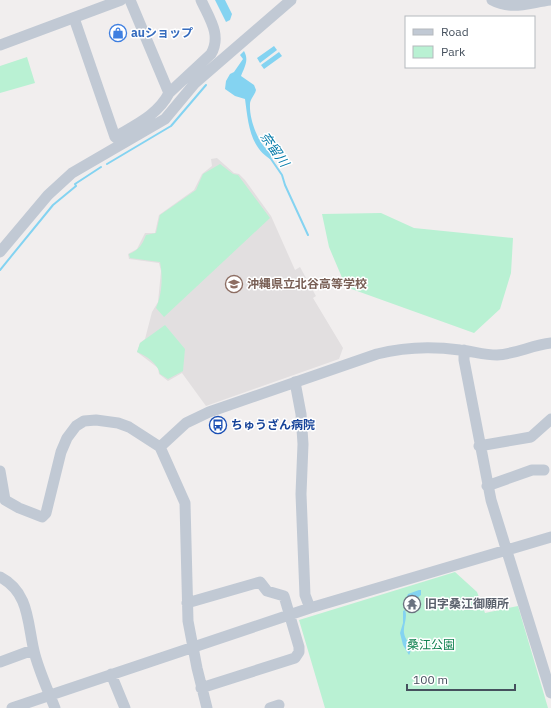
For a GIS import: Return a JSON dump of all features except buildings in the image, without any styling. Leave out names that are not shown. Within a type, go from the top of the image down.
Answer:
[{"type":"street","points":[[0,46],[121,0]]},
{"type":"street","points":[[130,0],[169,93]]},
{"type":"street","points":[[74,18],[114,137],[152,115],[166,100],[169,93],[211,54],[216,46],[216,32],[201,0]]},
{"type":"street","points":[[0,252],[59,183],[72,173],[165,119],[195,83],[290,0]]},
{"type":"street","points":[[492,0],[513,6],[551,0]]},
{"type":"street","points":[[160,447],[180,428],[194,418],[295,382],[391,351],[428,348],[464,350],[485,354],[504,354],[551,343]]},
{"type":"street","points":[[464,350],[464,360],[487,486],[549,680],[551,693]]},
{"type":"street","points":[[295,382],[301,414],[303,444],[301,494],[305,595],[310,608]]},
{"type":"street","points":[[479,446],[531,437],[551,419]]},
{"type":"street","points":[[0,471],[5,500],[19,508],[42,517],[46,513],[61,452],[67,438],[76,426],[84,421],[96,420],[118,423],[129,427],[160,447],[185,503],[188,621],[201,688],[207,708]]},
{"type":"street","points":[[487,486],[532,470],[544,470]]},
{"type":"street","points":[[12,708],[290,614],[551,537]]},
{"type":"street","points":[[0,577],[16,590],[26,605],[35,655],[55,708]]},
{"type":"street","points":[[187,603],[260,582],[267,591],[284,596],[299,647],[299,652],[294,658],[201,688]]},
{"type":"street","points":[[0,662],[30,651]]},
{"type":"street","points":[[111,674],[125,708]]},
{"type":"street","points":[[270,708],[279,705],[278,708]]},
{"type":"shaded area","name":"沖縄県立北谷高等学校","points":[[217,158],[234,173],[239,174],[245,180],[271,216],[295,270],[300,267],[316,296],[313,298],[343,348],[339,359],[206,406],[182,373],[168,381],[159,374],[158,368],[137,352],[140,343],[145,339],[152,312],[158,302],[161,271],[159,263],[129,259],[128,254],[137,249],[145,233],[155,233],[159,215],[194,190],[202,174],[212,166],[211,159]]},
{"type":"green space","points":[[27,57],[35,83],[0,93],[0,66]]},
{"type":"green space","points":[[220,164],[233,174],[238,175],[270,218],[164,317],[156,308],[160,297],[160,262],[130,258],[129,254],[140,247],[146,235],[156,233],[160,215],[196,190],[203,174]]},
{"type":"green space","points":[[381,213],[414,228],[513,238],[511,273],[500,309],[474,333],[346,287],[329,247],[322,214]]},
{"type":"green space","points":[[165,325],[185,349],[183,371],[168,379],[160,374],[159,370],[152,361],[137,352],[140,343]]},
{"type":"green space","name":"桑江公園","points":[[455,572],[477,592],[485,613],[518,606],[548,708],[325,708],[299,620]]},
{"type":"water","points":[[215,0],[225,0],[232,14],[230,20],[226,22]]},
{"type":"water","points":[[274,46],[277,50],[260,63],[257,58]]},
{"type":"water","points":[[244,51],[246,60],[241,76],[254,85],[256,90],[250,102],[251,117],[259,139],[272,154],[270,159],[263,154],[254,140],[249,124],[245,99],[235,96],[225,89],[226,81],[230,74],[234,72],[243,59],[240,55]]},
{"type":"water","points":[[279,52],[282,56],[264,69],[261,65]]},
{"type":"water","points":[[421,590],[421,595],[417,598],[416,603],[408,600],[403,605],[408,594]]},
{"type":"water","points":[[405,610],[406,616],[404,633],[410,646],[409,655],[403,645],[400,633],[403,623],[403,611]]},
{"type":"waterway","points":[[107,164],[171,126],[206,85]]},
{"type":"waterway","name":"奈留川","points":[[269,156],[282,175],[285,185],[308,235]]},
{"type":"waterway","points":[[0,270],[53,205],[76,186],[75,184],[101,167]]},
{"type":"place","name":"auショップ","points":[[118,33]]},
{"type":"place","name":"沖縄県立北谷高等学校","points":[[234,284]]},
{"type":"place","name":"ちゅうざん病院","points":[[218,425]]},
{"type":"place","name":"旧字桑江御願所","points":[[412,604]]}]
